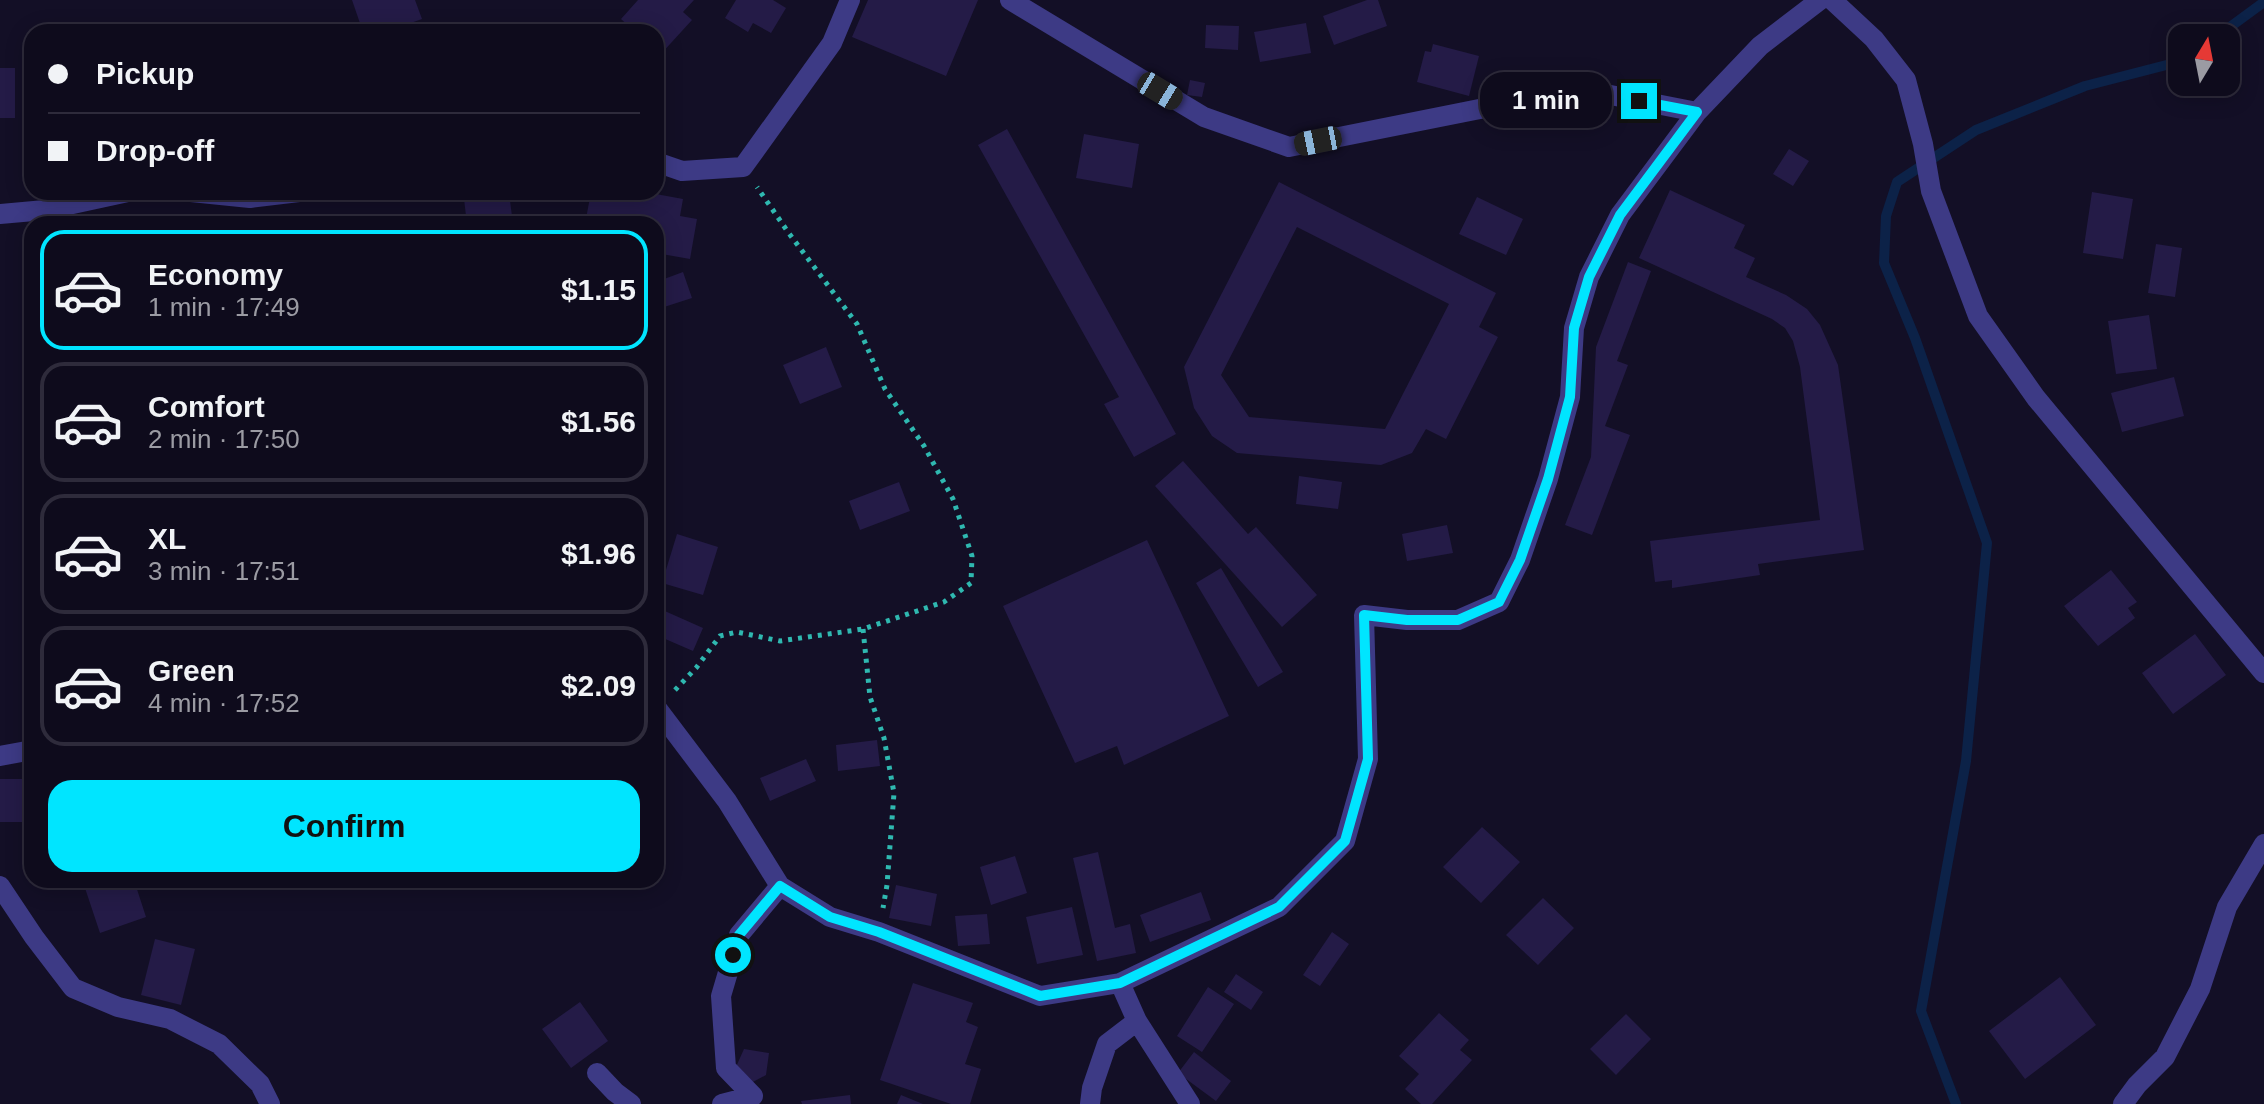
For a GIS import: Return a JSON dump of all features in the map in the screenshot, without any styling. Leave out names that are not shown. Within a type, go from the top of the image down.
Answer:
[{"type":"street","points":[[664,165],[682,171],[743,167],[832,43],[850,0]]},
{"type":"street","points":[[1010,0],[1204,117],[1289,147],[1580,89],[1697,112]]},
{"type":"street","points":[[664,716],[727,801],[780,886],[830,917],[879,932],[1040,996],[1120,983],[1279,907],[1345,841],[1368,759],[1364,615],[1407,620],[1458,620],[1499,602],[1520,560],[1551,466],[1570,397],[1574,328],[1589,277],[1620,215],[1697,112],[1760,46],[1820,0]]},
{"type":"street","points":[[1832,0],[1874,39],[1906,80],[1923,144],[1931,191],[1978,316],[2036,398],[2264,673]]},
{"type":"street","points":[[0,214],[45,210],[91,200]]},
{"type":"street","points":[[0,756],[24,752]]},
{"type":"street","points":[[2123,1104],[2165,1057],[2200,989],[2227,907],[2264,844]]},
{"type":"street","points":[[0,886],[73,988],[118,1007],[170,1019],[219,1044],[260,1084],[270,1104]]},
{"type":"street","points":[[722,1104],[753,1096],[726,1068],[721,996],[739,935],[780,886]]},
{"type":"street","points":[[1120,983],[1137,1021],[1190,1104]]},
{"type":"street","points":[[1090,1104],[1092,1088],[1107,1044],[1137,1021]]},
{"type":"street","points":[[597,1073],[631,1104]]},
{"type":"path","points":[[664,700],[696,668],[720,636],[737,632],[780,641],[863,629],[944,602],[971,583],[972,556],[953,499],[924,446],[885,389],[857,324],[743,167]]},
{"type":"path","points":[[863,629],[870,697],[884,738],[894,793],[887,885],[879,932]]},
{"type":"building","points":[[352,0],[415,0],[422,19],[408,24],[360,24]]},
{"type":"building","points":[[638,0],[694,0],[683,12],[692,20],[664,51],[664,24],[626,24],[621,19]]},
{"type":"building","points":[[736,0],[773,0],[786,8],[771,33],[753,23],[748,32],[725,18]]},
{"type":"building","points":[[868,0],[978,0],[946,76],[852,37]]},
{"type":"building","points":[[1367,0],[1378,0],[1387,26],[1334,45],[1323,16]]},
{"type":"building","points":[[1306,23],[1311,53],[1260,62],[1254,32]]},
{"type":"building","points":[[1206,25],[1239,26],[1238,50],[1205,48]]},
{"type":"building","points":[[1433,44],[1479,56],[1469,96],[1417,82],[1425,51],[1431,52]]},
{"type":"building","points":[[0,68],[15,68],[15,118],[0,118]]},
{"type":"building","points":[[1190,80],[1205,83],[1202,97],[1187,95]]},
{"type":"building","points":[[1007,129],[1176,434],[1134,457],[1104,404],[1119,397],[978,145]]},
{"type":"building","points":[[1084,134],[1139,144],[1132,188],[1076,178]]},
{"type":"building","points":[[1789,149],[1809,161],[1793,186],[1773,174]]},
{"type":"building","points":[[1279,182],[1496,293],[1479,327],[1498,337],[1446,439],[1426,429],[1412,453],[1381,465],[1237,453],[1212,436],[1194,408],[1184,367]],"holes":[[[1297,227],[1449,304],[1385,429],[1249,417],[1221,375]]]},
{"type":"building","points":[[1670,190],[1745,225],[1734,248],[1755,258],[1746,277],[1786,295],[1807,309],[1820,325],[1838,365],[1864,550],[1758,564],[1760,575],[1672,588],[1672,580],[1655,582],[1650,541],[1820,520],[1800,367],[1793,341],[1785,328],[1772,319],[1639,258]]},
{"type":"building","points":[[2092,192],[2133,199],[2123,259],[2083,253]]},
{"type":"building","points":[[664,196],[683,199],[680,216],[697,219],[690,259],[664,254],[664,216],[586,216],[590,200],[664,200]]},
{"type":"building","points":[[1477,197],[1523,219],[1506,255],[1459,234]]},
{"type":"building","points":[[464,200],[510,200],[512,216],[466,216]]},
{"type":"building","points":[[2156,244],[2182,248],[2175,297],[2148,293]]},
{"type":"building","points":[[1628,262],[1651,271],[1617,361],[1628,365],[1605,426],[1630,435],[1592,535],[1565,525],[1591,457],[1596,347]]},
{"type":"building","points":[[683,272],[692,298],[664,307],[664,279]]},
{"type":"building","points":[[2149,315],[2157,369],[2116,374],[2108,321]]},
{"type":"building","points":[[826,347],[842,387],[800,404],[783,365]]},
{"type":"building","points":[[2174,377],[2184,416],[2122,432],[2111,393]]},
{"type":"building","points":[[1183,461],[1248,534],[1256,527],[1317,595],[1282,627],[1155,486]]},
{"type":"building","points":[[1299,476],[1342,482],[1338,509],[1296,504]]},
{"type":"building","points":[[899,482],[910,511],[860,530],[849,501]]},
{"type":"building","points":[[1447,525],[1453,553],[1407,561],[1402,534]]},
{"type":"building","points":[[677,534],[718,547],[703,595],[664,584]]},
{"type":"building","points":[[1147,540],[1229,716],[1124,765],[1117,746],[1075,763],[1003,606]]},
{"type":"building","points":[[1221,568],[1283,672],[1258,687],[1196,583]]},
{"type":"building","points":[[2111,570],[2137,602],[2128,608],[2135,618],[2098,646],[2064,606]]},
{"type":"building","points":[[664,611],[703,628],[693,651],[664,638]]},
{"type":"building","points":[[2195,634],[2226,675],[2173,714],[2142,673]]},
{"type":"building","points":[[877,740],[880,766],[838,771],[836,745]]},
{"type":"building","points":[[806,759],[816,781],[770,801],[760,778]]},
{"type":"building","points":[[0,779],[24,779],[24,822],[0,822]]},
{"type":"building","points":[[1482,827],[1520,862],[1481,903],[1443,867]]},
{"type":"building","points":[[1098,852],[1115,928],[1130,924],[1136,953],[1097,961],[1073,858]]},
{"type":"building","points":[[1015,856],[1027,893],[991,905],[980,867]]},
{"type":"building","points":[[896,885],[937,894],[931,926],[889,918]]},
{"type":"building","points":[[85,888],[137,888],[146,917],[100,933]]},
{"type":"building","points":[[1201,892],[1211,920],[1150,942],[1140,915]]},
{"type":"building","points":[[1543,898],[1574,928],[1538,965],[1506,935]]},
{"type":"building","points":[[1072,907],[1083,955],[1037,964],[1026,917]]},
{"type":"building","points":[[987,914],[990,944],[958,946],[955,916]]},
{"type":"building","points":[[1332,932],[1349,944],[1320,986],[1303,975]]},
{"type":"building","points":[[155,939],[195,949],[181,1005],[141,995]]},
{"type":"building","points":[[1236,974],[1263,992],[1251,1010],[1224,992]]},
{"type":"building","points":[[2060,977],[2096,1025],[2025,1079],[1989,1031]]},
{"type":"building","points":[[913,983],[973,1003],[966,1022],[978,1027],[965,1064],[981,1069],[970,1104],[951,1104],[880,1080]]},
{"type":"building","points":[[1208,987],[1234,1004],[1202,1052],[1177,1036]]},
{"type":"building","points":[[580,1002],[608,1041],[571,1068],[542,1029]]},
{"type":"building","points":[[1439,1013],[1469,1040],[1460,1050],[1472,1060],[1432,1104],[1421,1104],[1405,1089],[1419,1074],[1399,1056]]},
{"type":"building","points":[[1626,1014],[1651,1039],[1616,1075],[1590,1049]]},
{"type":"building","points":[[744,1049],[769,1053],[766,1075],[751,1083],[735,1069]]},
{"type":"building","points":[[1194,1052],[1231,1081],[1216,1101],[1178,1073]]},
{"type":"building","points":[[850,1095],[851,1104],[802,1104],[801,1101]]},
{"type":"building","points":[[901,1095],[923,1104],[897,1104]]},
{"type":"waterway","points":[[2234,24],[2264,2]]},
{"type":"waterway","points":[[1956,1104],[1921,1011],[1966,761],[1987,543],[1915,338],[1884,263],[1886,216],[1897,182],[1976,130],[2085,86],[2168,65]]},
{"type":"route","points":[[733,955],[739,935],[780,886],[830,917],[879,932],[1040,996],[1120,983],[1279,907],[1345,841],[1368,759],[1364,615],[1407,620],[1458,620],[1499,602],[1520,560],[1548,479],[1570,397],[1574,328],[1589,277],[1620,215],[1697,112],[1639,101]]}]
